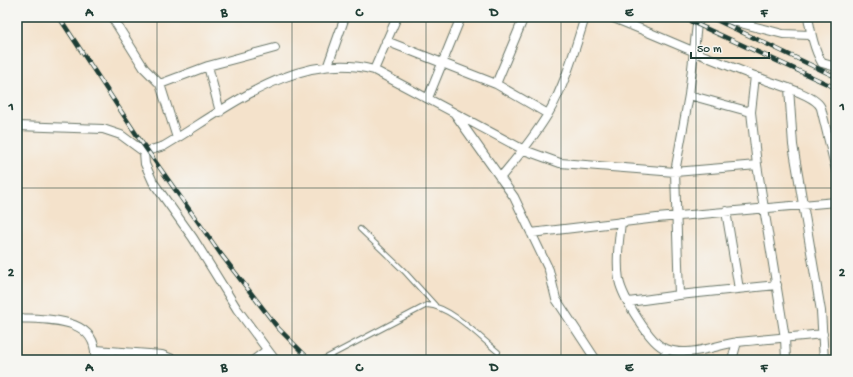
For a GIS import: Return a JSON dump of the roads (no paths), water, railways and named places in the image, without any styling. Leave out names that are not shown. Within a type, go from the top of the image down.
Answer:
[{"type":"street","points":[[112,17],[144,68],[160,84],[177,138]]},
{"type":"street","points":[[328,65],[345,17]]},
{"type":"street","points":[[374,70],[397,17]]},
{"type":"street","points":[[428,98],[461,17]]},
{"type":"street","points":[[496,84],[524,17]]},
{"type":"street","points":[[500,178],[524,150],[548,114],[563,80],[585,17]]},
{"type":"street","points":[[612,17],[755,76],[790,88],[820,104],[836,170]]},
{"type":"street","points":[[679,295],[675,172],[689,94],[697,24],[701,17]]},
{"type":"street","points":[[716,17],[783,34],[811,35]]},
{"type":"street","points":[[808,17],[811,35],[822,63],[836,67]]},
{"type":"street","points":[[386,41],[441,64],[496,84],[548,114]]},
{"type":"street","points":[[160,84],[208,66],[275,48]]},
{"type":"street","points":[[144,152],[164,146],[276,80],[328,65],[359,66],[374,70],[524,150],[560,163],[675,172],[757,165]]},
{"type":"street","points":[[208,66],[220,112]]},
{"type":"street","points":[[755,76],[751,112],[757,165],[785,338],[786,360]]},
{"type":"street","points":[[790,88],[792,144],[821,311],[824,360]]},
{"type":"street","points":[[689,94],[751,112]]},
{"type":"street","points":[[453,112],[514,197],[549,270],[556,299],[596,360]]},
{"type":"street","points":[[17,126],[103,129],[121,135],[144,152],[145,164],[153,182],[193,238],[237,309],[275,360]]},
{"type":"street","points":[[531,233],[676,216],[836,202]]},
{"type":"street","points":[[726,212],[739,289]]},
{"type":"street","points":[[621,222],[618,272],[621,287],[651,337],[666,349],[677,351],[696,351],[737,342],[823,334]]},
{"type":"street","points":[[629,302],[679,295],[777,285]]},
{"type":"street","points":[[17,318],[66,321],[78,327],[90,337],[96,350],[95,360]]},
{"type":"street","points":[[732,360],[737,342]]},
{"type":"street","points":[[663,360],[666,349]]},
{"type":"street","points":[[96,350],[162,355],[175,360]]},
{"type":"street","points":[[254,360],[267,350]]},
{"type":"lane","points":[[360,229],[404,271],[435,305],[446,310],[498,352]]},
{"type":"lane","points":[[322,360],[415,309],[427,305],[435,305]]},
{"type":"railway","points":[[59,17],[140,140],[220,253],[278,328],[310,360]]},
{"type":"railway","points":[[681,17],[836,88]]},
{"type":"railway","points":[[710,17],[836,77]]}]
